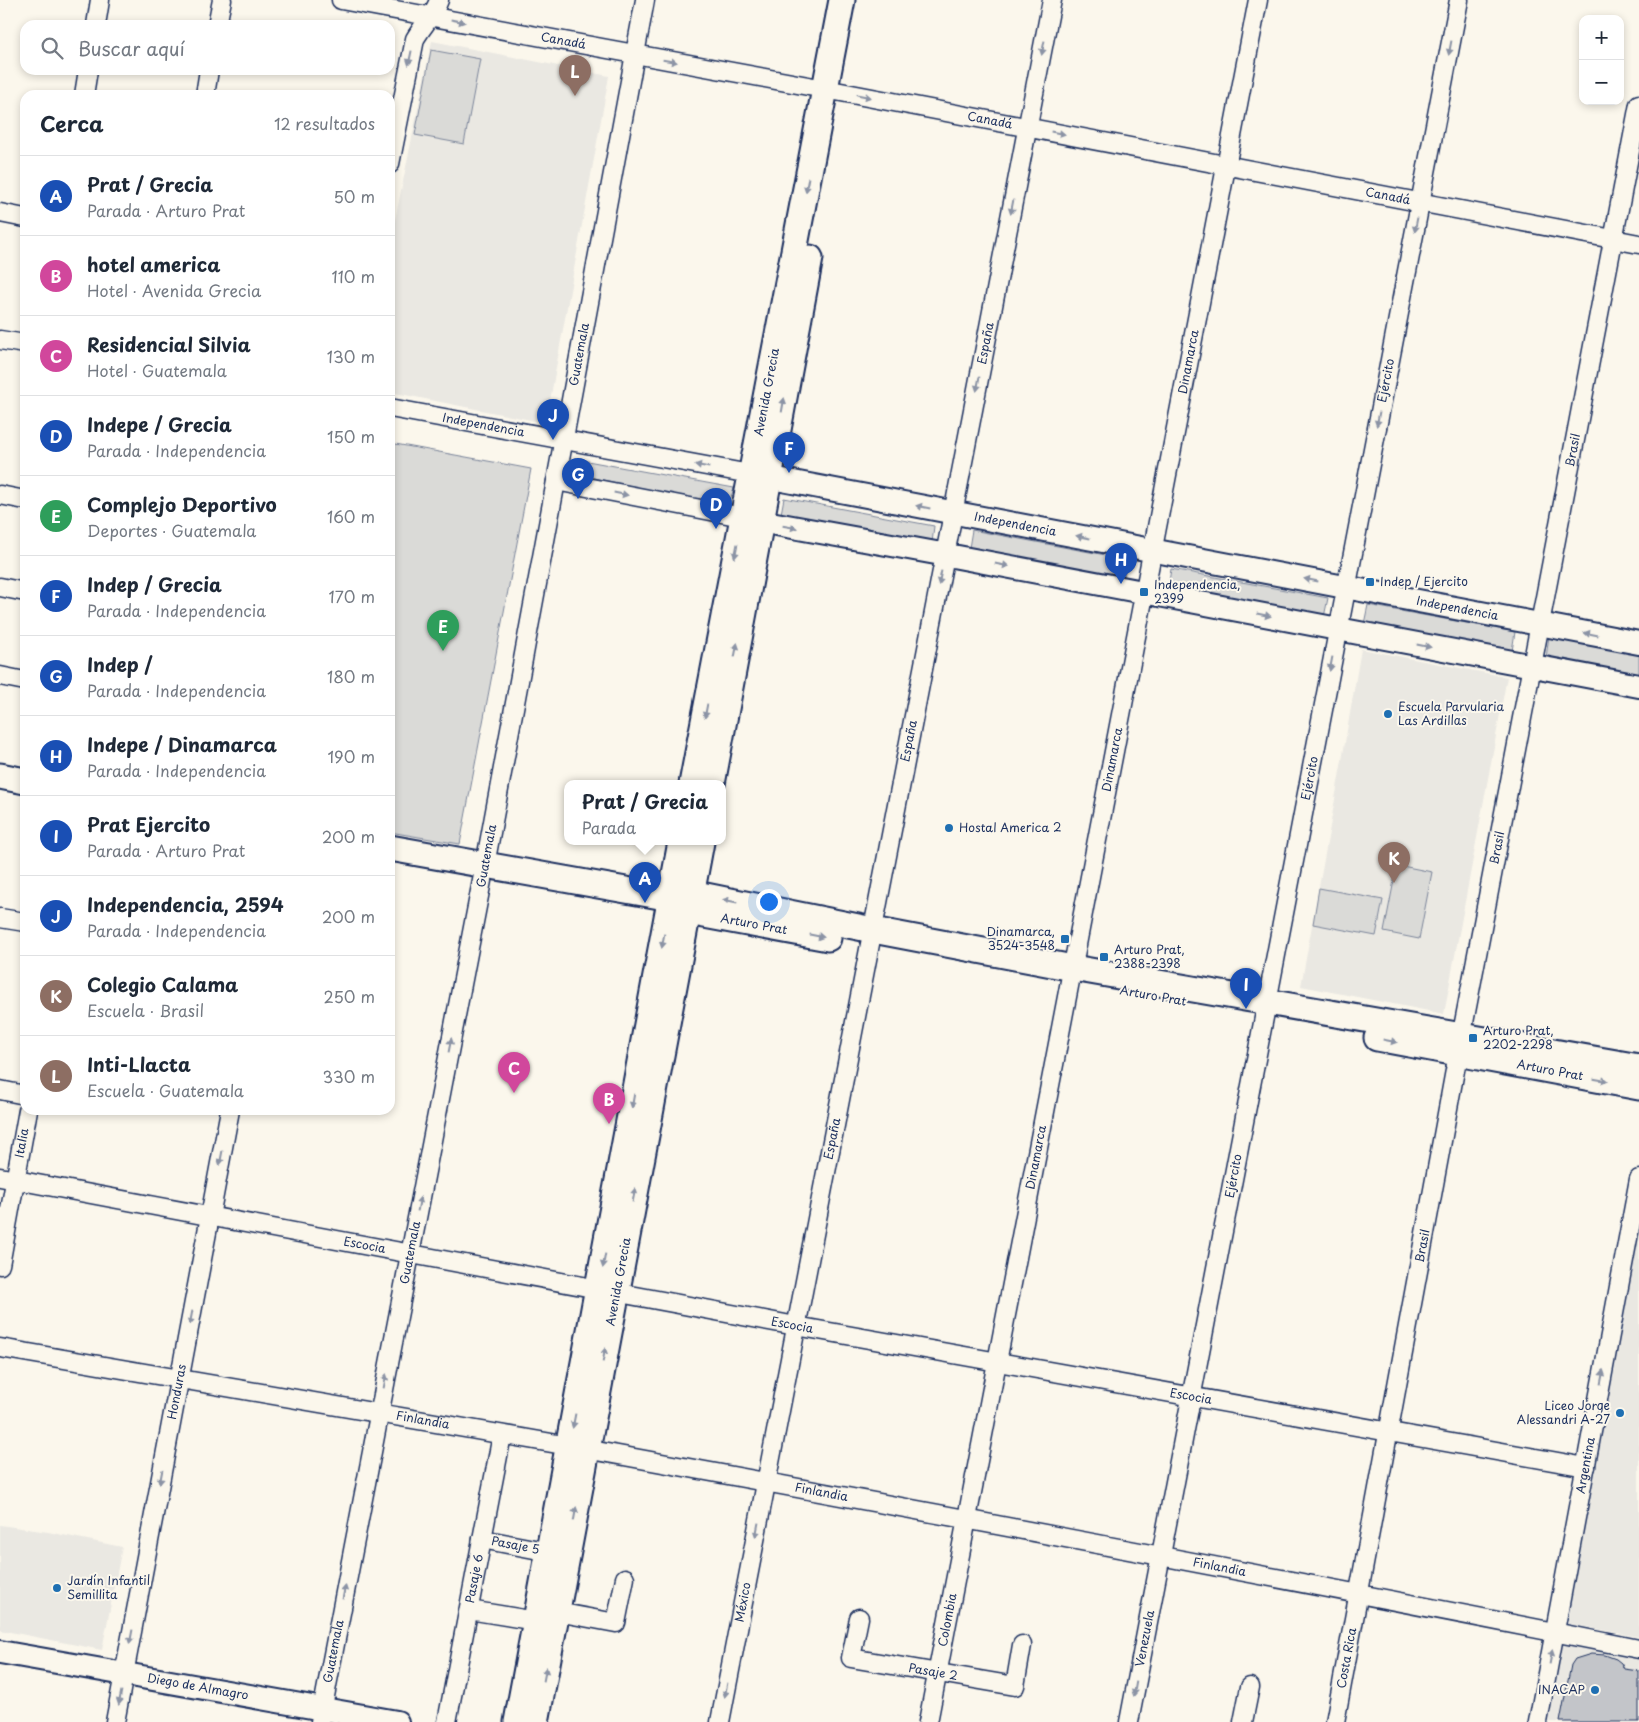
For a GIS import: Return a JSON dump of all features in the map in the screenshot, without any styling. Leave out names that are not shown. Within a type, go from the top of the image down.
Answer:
[{"type":"main road","name":"Avenida Grecia","points":[[834,91],[842,0]]},
{"type":"main road","name":"Avenida Grecia","points":[[693,780],[760,476],[834,91],[858,0]]},
{"type":"main road","name":"Avenida Grecia","points":[[713,780],[751,519]]},
{"type":"main road","points":[[0,776],[20,780]]},
{"type":"main road","name":"Avenida Grecia","points":[[681,845],[683,901]]},
{"type":"main road","name":"Avenida Grecia","points":[[517,1722],[546,1617],[607,1290],[683,901],[700,845]]},
{"type":"main road","name":"Arturo Prat","points":[[395,849],[1460,1045],[1639,1087]]},
{"type":"main road","name":"Arturo Prat","points":[[1460,1045],[1639,1067]]},
{"type":"main road","name":"Avenida Grecia","points":[[536,1722],[550,1552],[578,1448]]},
{"type":"street","points":[[97,20],[100,0]]},
{"type":"street","points":[[219,20],[222,0]]},
{"type":"street","name":"Canadá","points":[[342,0],[435,8],[635,54],[1639,244]]},
{"type":"street","name":"Guatemala","points":[[321,1715],[485,865],[645,0]]},
{"type":"street","name":"España","points":[[766,1482],[1052,0]]},
{"type":"street","name":"Dinamarca","points":[[967,1519],[1258,0]]},
{"type":"street","name":"Ejército","points":[[1160,1555],[1459,0]]},
{"type":"street","points":[[395,137],[415,38],[435,8]]},
{"type":"street","points":[[85,90],[87,75]]},
{"type":"street","points":[[206,90],[209,75]]},
{"type":"street","name":"Brasil","points":[[1358,1593],[1639,104]]},
{"type":"street","points":[[0,213],[20,217]]},
{"type":"street","points":[[0,340],[20,343]]},
{"type":"street","name":"Independencia","points":[[395,409],[953,512],[1639,643]]},
{"type":"street","points":[[556,481],[1639,686]]},
{"type":"street","points":[[0,495],[20,499]]},
{"type":"street","points":[[0,587],[20,591]]},
{"type":"street","points":[[0,676],[20,680]]},
{"type":"street","points":[[0,918],[20,921]]},
{"type":"street","points":[[0,1090],[20,1094]]},
{"type":"street","name":"Italia","points":[[0,1265],[8,1178],[27,1115]]},
{"type":"street","name":"Honduras","points":[[116,1722],[229,1115]]},
{"type":"street","name":"Escocia","points":[[8,1178],[796,1326],[1586,1466]]},
{"type":"street","name":"Argentina","points":[[1538,1722],[1639,1179]]},
{"type":"street","name":"Finlandia","points":[[0,1348],[766,1482],[1160,1555],[1639,1649]]},
{"type":"street","name":"Pasaje 6","points":[[447,1722],[502,1435]]},
{"type":"street","name":"México","points":[[720,1722],[766,1482]]},
{"type":"street","name":"Colombia","points":[[928,1722],[967,1519]]},
{"type":"street","name":"Pasaje 5","points":[[482,1539],[550,1552]]},
{"type":"street","name":"Venezuela","points":[[1129,1722],[1160,1555]]},
{"type":"street","points":[[468,1610],[616,1623],[624,1578]]},
{"type":"street","name":"Costa Rica","points":[[1334,1722],[1358,1593]]},
{"type":"street","name":"Pasaje 2","points":[[858,1618],[851,1658],[1015,1686],[1022,1645]]},
{"type":"street","name":"Diego de Almagro","points":[[0,1652],[124,1674],[321,1715],[397,1722]]},
{"type":"street","points":[[1243,1722],[1250,1687]]},
{"type":"shaded area","points":[[432,41],[609,76],[546,423],[395,393],[395,220]]},
{"type":"shaded area","points":[[431,50],[480,59],[464,144],[415,135]]},
{"type":"shaded area","points":[[395,444],[531,469],[460,844],[395,833]]},
{"type":"shaded area","points":[[582,460],[734,488],[728,506],[579,475]]},
{"type":"shaded area","points":[[784,498],[934,526],[932,543],[781,514]]},
{"type":"shaded area","points":[[972,530],[1127,559],[1124,577],[969,548]]},
{"type":"shaded area","points":[[1171,569],[1328,598],[1324,617],[1168,588]]},
{"type":"shaded area","points":[[1368,605],[1515,632],[1512,651],[1364,624]]},
{"type":"shaded area","points":[[1549,636],[1639,653],[1639,675],[1546,658]]},
{"type":"shaded area","points":[[1361,649],[1507,677],[1444,1014],[1301,986]]},
{"type":"shaded area","points":[[1397,865],[1432,872],[1419,939],[1384,932]]},
{"type":"shaded area","points":[[1319,888],[1383,900],[1376,936],[1313,924]]},
{"type":"shaded area","name":"Liceo Jorge Alessandri A-27","points":[[1639,1204],[1639,1637],[1563,1623]]},
{"type":"shaded area","name":"Jardín Infantil Semillita","points":[[0,1525],[48,1532],[122,1547],[102,1650],[0,1630]]},
{"type":"shaded area","name":"INACAP","points":[[1560,1643],[1639,1659],[1639,1722],[1544,1722]]},
{"type":"building","name":"INACAP","points":[[1591,1654],[1605,1655],[1616,1659],[1624,1669],[1639,1671],[1639,1722],[1560,1722],[1571,1665],[1575,1659]]},
{"type":"place","name":"Inti-Llacta","points":[[575,96]]},
{"type":"place","name":"Independencia, 2594","points":[[553,440]]},
{"type":"place","name":"Indep / Grecia","points":[[789,473]]},
{"type":"place","name":"Indep /","points":[[578,499]]},
{"type":"place","name":"Indepe / Grecia","points":[[716,529]]},
{"type":"place","name":"Indep / Ejercito","points":[[1370,582]]},
{"type":"place","name":"Indepe / Dinamarca","points":[[1121,584]]},
{"type":"place","name":"Independencia, 2399","points":[[1144,592]]},
{"type":"place","name":"Complejo Deportivo","points":[[443,651]]},
{"type":"place","name":"Escuela Parvularia Las Ardillas","points":[[1388,714]]},
{"type":"place","name":"Hostal America 2","points":[[949,828]]},
{"type":"place","name":"Colegio Calama","points":[[1394,883]]},
{"type":"place","name":"Prat / Grecia","points":[[645,903]]},
{"type":"place","name":"Dinamarca, 3524-3548","points":[[1065,939]]},
{"type":"place","name":"Arturo Prat, 2388-2398","points":[[1104,957]]},
{"type":"place","name":"Prat Ejercito","points":[[1246,1009]]},
{"type":"place","name":"Arturo Prat, 2202-2298","points":[[1473,1038]]},
{"type":"place","name":"Residencial Silvia","points":[[514,1093]]},
{"type":"place","name":"hotel america","points":[[609,1124]]},
{"type":"place","name":"Liceo Jorge Alessandri A-27","points":[[1620,1413]]},
{"type":"place","name":"Jardín Infantil Semillita","points":[[57,1588]]},
{"type":"place","name":"INACAP","points":[[1595,1690]]}]
